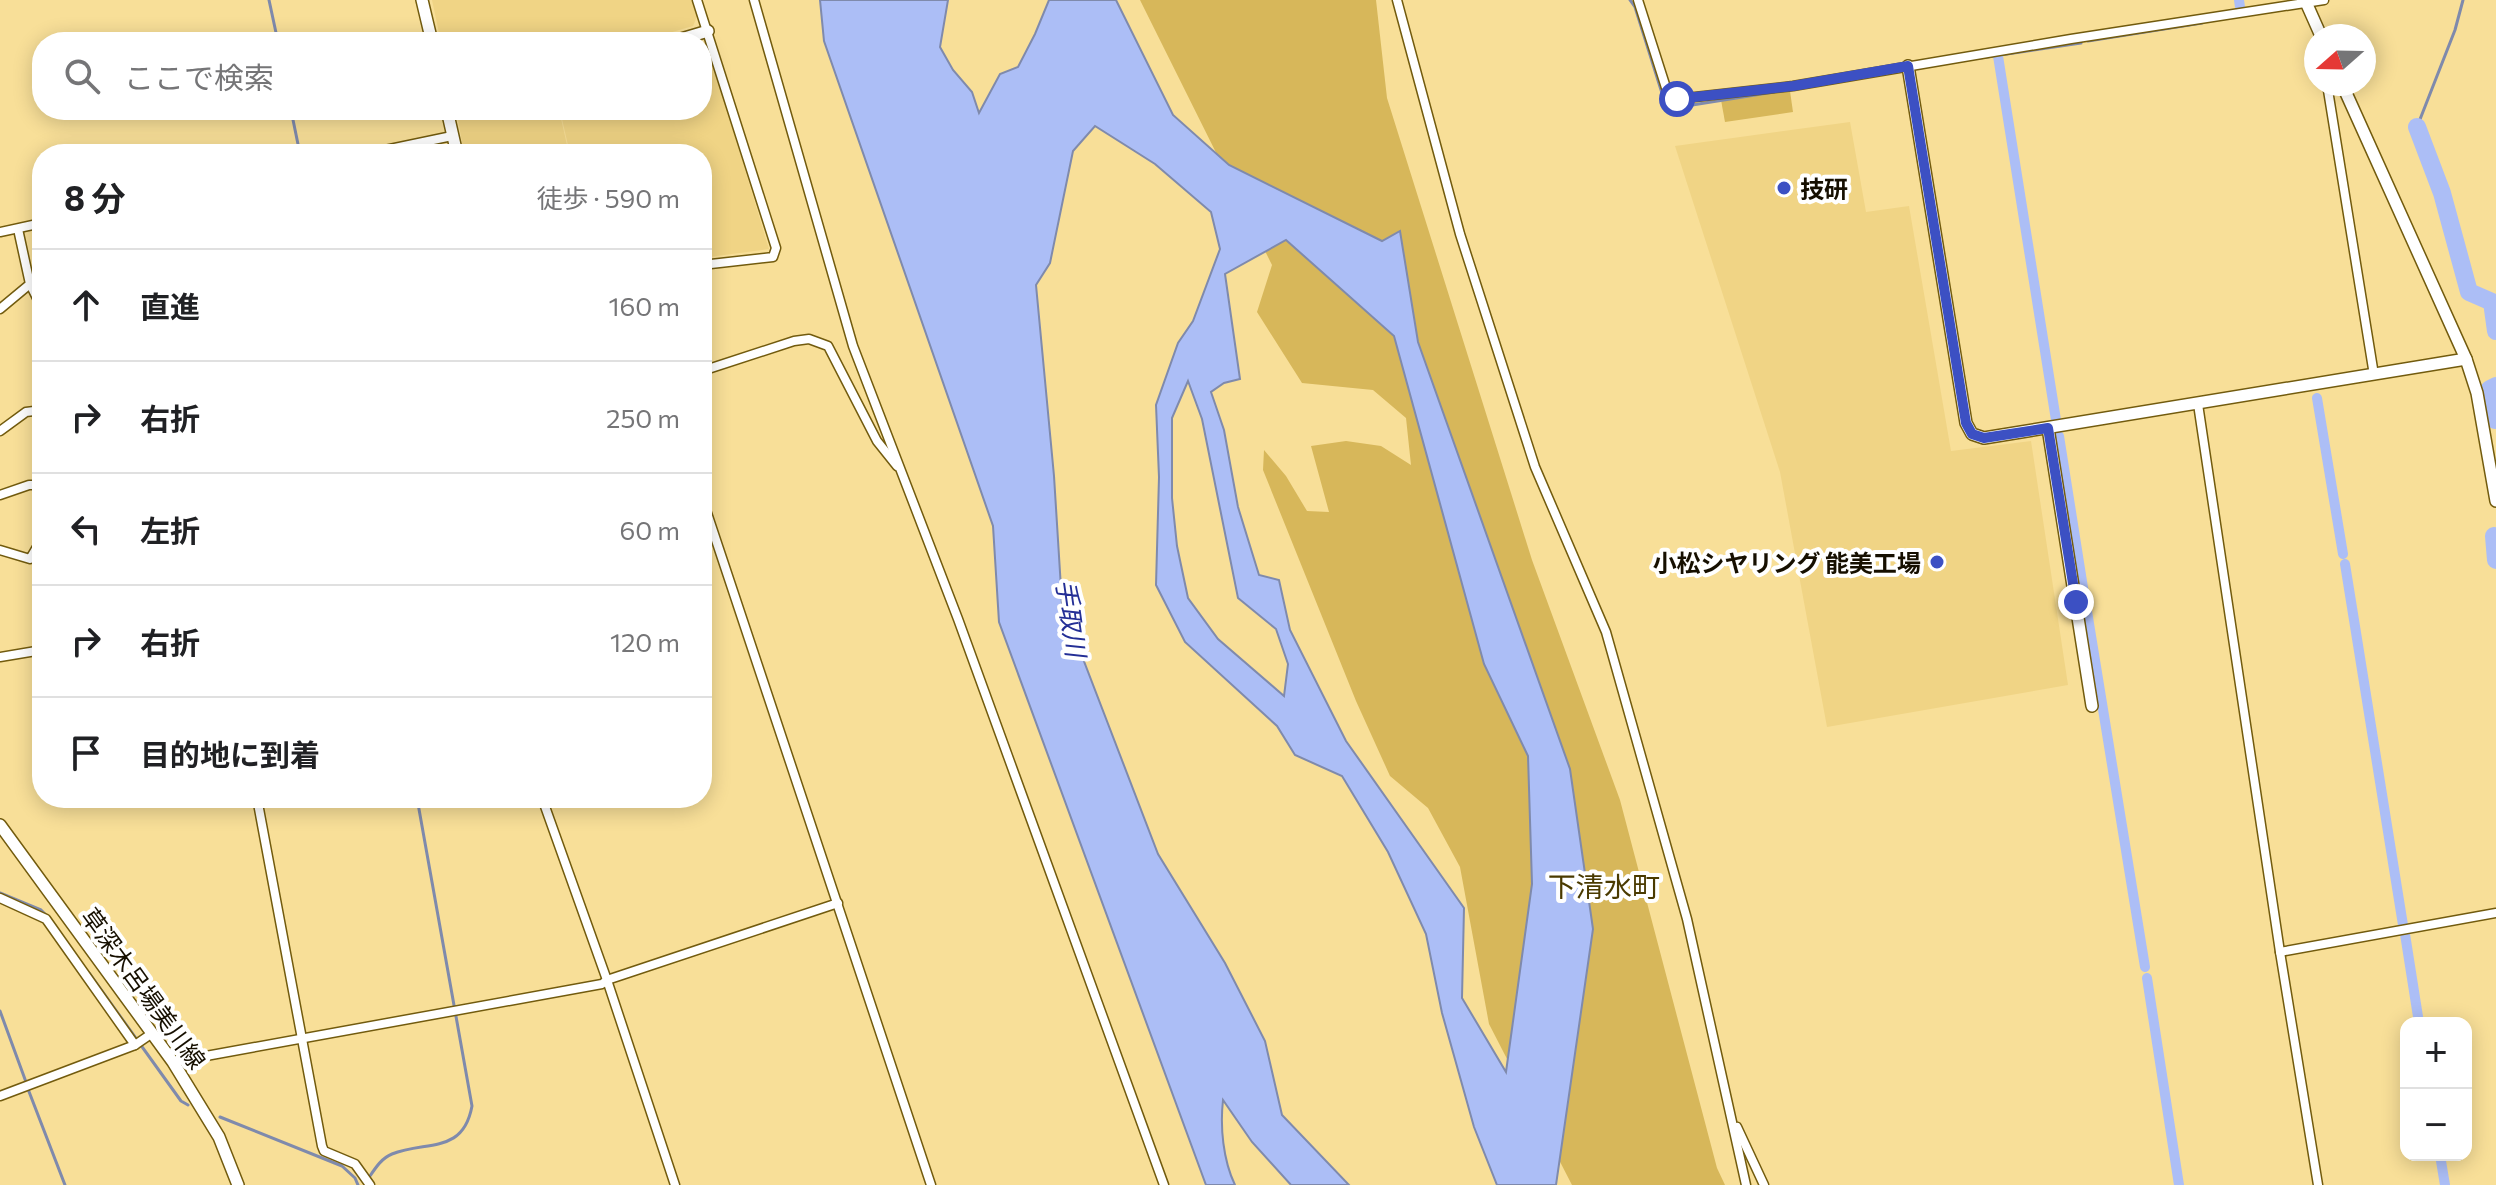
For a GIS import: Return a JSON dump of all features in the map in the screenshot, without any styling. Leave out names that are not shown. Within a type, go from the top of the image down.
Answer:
[{"type":"street","points":[[422,0],[430,32]]},
{"type":"street","points":[[697,0],[708,31],[705,32]]},
{"type":"street","points":[[754,0],[853,346],[958,619],[1164,1185]]},
{"type":"street","points":[[1397,0],[1460,234],[1535,467],[1610,647],[1687,919],[1746,1185]]},
{"type":"street","points":[[1638,0],[1668,94],[1677,99],[1793,86],[2173,22],[2324,0]]},
{"type":"street","points":[[2306,2],[2316,24]]},
{"type":"street","points":[[712,44],[776,248],[773,257],[712,264]]},
{"type":"street","points":[[1908,66],[1966,423],[1972,434],[1984,438],[2466,359]]},
{"type":"street","points":[[2329,96],[2374,375]]},
{"type":"street","points":[[2347,96],[2466,359],[2490,427],[2496,501]]},
{"type":"street","points":[[449,120],[454,144]]},
{"type":"street","points":[[414,144],[452,136]]},
{"type":"street","points":[[0,232],[32,226]]},
{"type":"street","points":[[18,229],[32,288]]},
{"type":"street","points":[[0,309],[30,284]]},
{"type":"street","points":[[712,368],[794,341],[819,341],[828,346],[877,441],[898,467]]},
{"type":"street","points":[[2198,404],[2318,1185]]},
{"type":"street","points":[[0,431],[26,412],[32,411]]},
{"type":"street","points":[[2048,428],[2092,706]]},
{"type":"street","points":[[0,495],[32,485]]},
{"type":"street","points":[[712,528],[931,1185]]},
{"type":"street","points":[[0,550],[30,559],[32,556]]},
{"type":"street","points":[[0,657],[32,652]]},
{"type":"street","points":[[259,808],[324,1151],[355,1164],[370,1185]]},
{"type":"street","points":[[546,808],[675,1185]]},
{"type":"street","name":"草深木呂場美川線","points":[[0,825],[142,1041],[173,1062],[219,1137],[238,1185]]},
{"type":"street","points":[[0,898],[46,919],[142,1041],[0,1096]]},
{"type":"street","points":[[173,1062],[602,984],[838,903]]},
{"type":"street","points":[[2280,952],[2496,913]]},
{"type":"street","points":[[1730,1112],[1764,1185]]},
{"type":"shaded area","points":[[432,0],[694,0],[698,14],[693,26],[672,32],[439,32]]},
{"type":"shaded area","points":[[1140,0],[1376,0],[1387,98],[1532,560],[1620,800],[1717,1168],[1725,1185],[1572,1185],[1489,1024],[1460,867],[1428,808],[1390,776],[1356,701],[1263,470],[1264,450],[1286,476],[1307,511],[1329,512],[1311,446],[1346,441],[1381,446],[1411,465],[1406,418],[1373,390],[1302,383],[1257,312],[1272,265]]},
{"type":"shaded area","points":[[712,61],[769,249],[712,257],[712,144],[568,144],[562,120],[712,120]]},
{"type":"shaded area","points":[[1790,91],[1793,112],[1725,122],[1721,100]]},
{"type":"shaded area","points":[[458,120],[561,120],[567,144],[462,144]]},
{"type":"shaded area","points":[[1850,122],[1866,212],[1909,206],[1951,451],[2031,441],[2068,685],[1827,727],[1780,472],[1675,146]]},
{"type":"water","points":[[820,0],[948,0],[940,47],[953,70],[972,92],[979,113],[1000,74],[1018,67],[1049,0],[1116,0],[1173,115],[1229,165],[1382,241],[1400,231],[1418,342],[1570,769],[1593,929],[1556,1185],[1497,1185],[1474,1127],[1442,1013],[1426,934],[1388,852],[1342,776],[1295,755],[1277,726],[1185,642],[1156,585],[1159,477],[1156,405],[1178,343],[1193,321],[1220,249],[1211,212],[1155,164],[1095,126],[1073,151],[1050,263],[1036,285],[1054,476],[1062,604],[1158,854],[1225,963],[1265,1041],[1282,1115],[1349,1185],[1291,1185],[1252,1142],[1223,1100],[1223,1143],[1235,1185],[1206,1185],[999,622],[993,526],[824,41]],"holes":[[[1286,240],[1394,336],[1484,664],[1528,756],[1532,884],[1506,1072],[1462,998],[1464,908],[1346,741],[1290,630],[1279,580],[1259,575],[1238,507],[1224,430],[1211,392],[1224,383],[1240,379],[1225,274]],[[1188,381],[1202,419],[1238,598],[1276,629],[1288,664],[1284,696],[1218,639],[1188,598],[1177,546],[1172,498],[1172,418]]]},
{"type":"waterway","points":[[269,0],[276,32]]},
{"type":"waterway","points":[[1630,0],[1635,7],[1667,109],[1774,92]]},
{"type":"waterway","points":[[2239,0],[2240,7]]},
{"type":"waterway","points":[[2417,127],[2455,30],[2463,0]]},
{"type":"waterway","points":[[2088,41],[2202,23]]},
{"type":"waterway","points":[[1980,58],[2081,43]]},
{"type":"waterway","points":[[1998,56],[2056,420]]},
{"type":"waterway","points":[[293,120],[298,144]]},
{"type":"waterway","points":[[2417,127],[2442,193],[2469,292],[2492,302],[2496,331]]},
{"type":"waterway","points":[[2495,420],[2490,389],[2496,386]]},
{"type":"waterway","points":[[2317,398],[2343,554]]},
{"type":"waterway","points":[[2059,436],[2084,594]]},
{"type":"waterway","points":[[2494,536],[2496,560]]},
{"type":"waterway","points":[[2345,564],[2403,925]]},
{"type":"waterway","points":[[2086,605],[2145,967]]},
{"type":"waterway","points":[[370,1176],[382,1160],[392,1154],[452,1139],[467,1122],[472,1106],[419,808]]},
{"type":"waterway","points":[[0,893],[41,910],[49,918]]},
{"type":"waterway","points":[[2405,934],[2418,1017]]},
{"type":"waterway","points":[[89,973],[181,1101],[188,1105]]},
{"type":"waterway","points":[[2147,978],[2179,1185]]},
{"type":"waterway","points":[[0,1011],[26,1082]]},
{"type":"waterway","points":[[28,1089],[65,1185]]},
{"type":"waterway","points":[[220,1117],[342,1166],[358,1185]]},
{"type":"waterway","points":[[2441,1161],[2445,1185]]},
{"type":"place","name":"技研","points":[[1784,188]]},
{"type":"place","name":"小松シヤリング 能美工場","points":[[1937,562]]},
{"type":"district","name":"下清水町","points":[[1604,886]]},
{"type":"route","points":[[1677,99],[1793,86],[1908,66],[1966,423],[1972,434],[1984,438],[2048,428],[2076,602]]},
{"type":"water label","name":"手取川","points":[[1072,618]]}]
